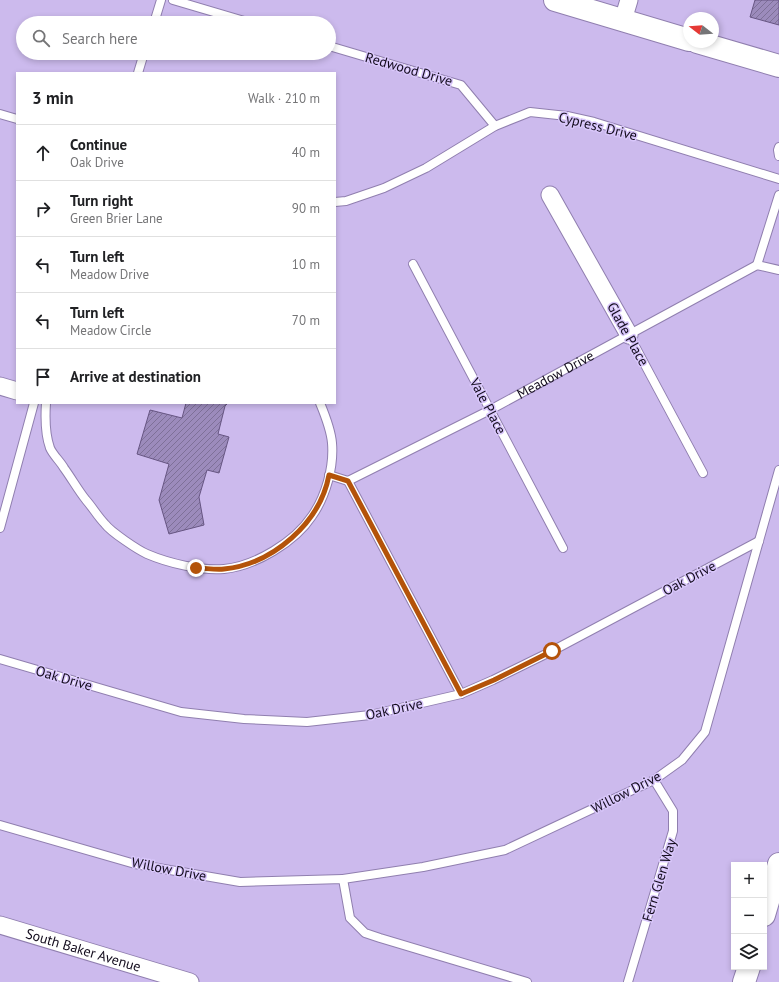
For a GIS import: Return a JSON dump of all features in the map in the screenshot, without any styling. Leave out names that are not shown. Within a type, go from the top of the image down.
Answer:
[{"type":"main road","points":[[555,0],[626,10],[683,37]]},
{"type":"main road","points":[[718,48],[779,66]]},
{"type":"main road","points":[[767,905],[779,864]]},
{"type":"main road","points":[[744,982],[748,970]]},
{"type":"street","name":"Glade Place","points":[[550,195],[629,335]]},
{"type":"street","points":[[0,386],[16,391]]},
{"type":"street","name":"South Baker Avenue","points":[[0,925],[190,982]]},
{"type":"lane","points":[[156,16],[161,0]]},
{"type":"lane","points":[[173,0],[227,16]]},
{"type":"lane","name":"Redwood Drive","points":[[336,48],[461,85],[495,126]]},
{"type":"lane","points":[[138,72],[142,60]]},
{"type":"lane","name":"Cypress Drive","points":[[336,202],[346,201],[384,188],[426,168],[495,126],[530,112],[567,116],[594,122],[779,179]]},
{"type":"lane","points":[[0,114],[16,119]]},
{"type":"lane","points":[[779,147],[779,156]]},
{"type":"lane","points":[[779,194],[757,265],[779,270]]},
{"type":"lane","name":"Vale Place","points":[[413,264],[563,548]]},
{"type":"lane","name":"Meadow Drive","points":[[348,481],[490,410],[757,265]]},
{"type":"lane","name":"Glade Place","points":[[629,335],[703,473]]},
{"type":"lane","points":[[0,528],[34,404]]},
{"type":"lane","points":[[46,404],[45,424],[50,448],[65,468],[77,489],[105,525],[146,553],[171,562],[196,568],[224,569],[248,563],[270,553],[293,537],[312,516],[321,499],[332,462],[332,443],[320,404]]},
{"type":"lane","name":"Willow Drive","points":[[0,825],[135,864],[240,882],[343,879],[423,867],[505,850],[654,780],[682,760],[705,732],[779,470]]},
{"type":"lane","points":[[329,475],[348,481],[461,694]]},
{"type":"lane","name":"Oak Drive","points":[[0,659],[182,712],[244,720],[307,722],[370,715],[461,694],[494,680],[758,542]]},
{"type":"lane","name":"Fern Glen Way","points":[[628,982],[673,831],[673,811],[654,780]]},
{"type":"lane","points":[[343,879],[350,918],[365,932],[380,938],[527,982]]},
{"type":"building","points":[[755,0],[779,0],[779,25],[750,17]]},
{"type":"building","points":[[186,404],[227,404],[225,406],[218,434],[229,437],[219,473],[207,470],[199,497],[204,525],[169,534],[159,500],[169,464],[137,454],[150,410],[182,418]]},
{"type":"route","points":[[196,568],[224,569],[248,563],[270,553],[293,537],[312,516],[321,499],[329,475],[348,481],[461,694],[494,680],[552,651]]}]
